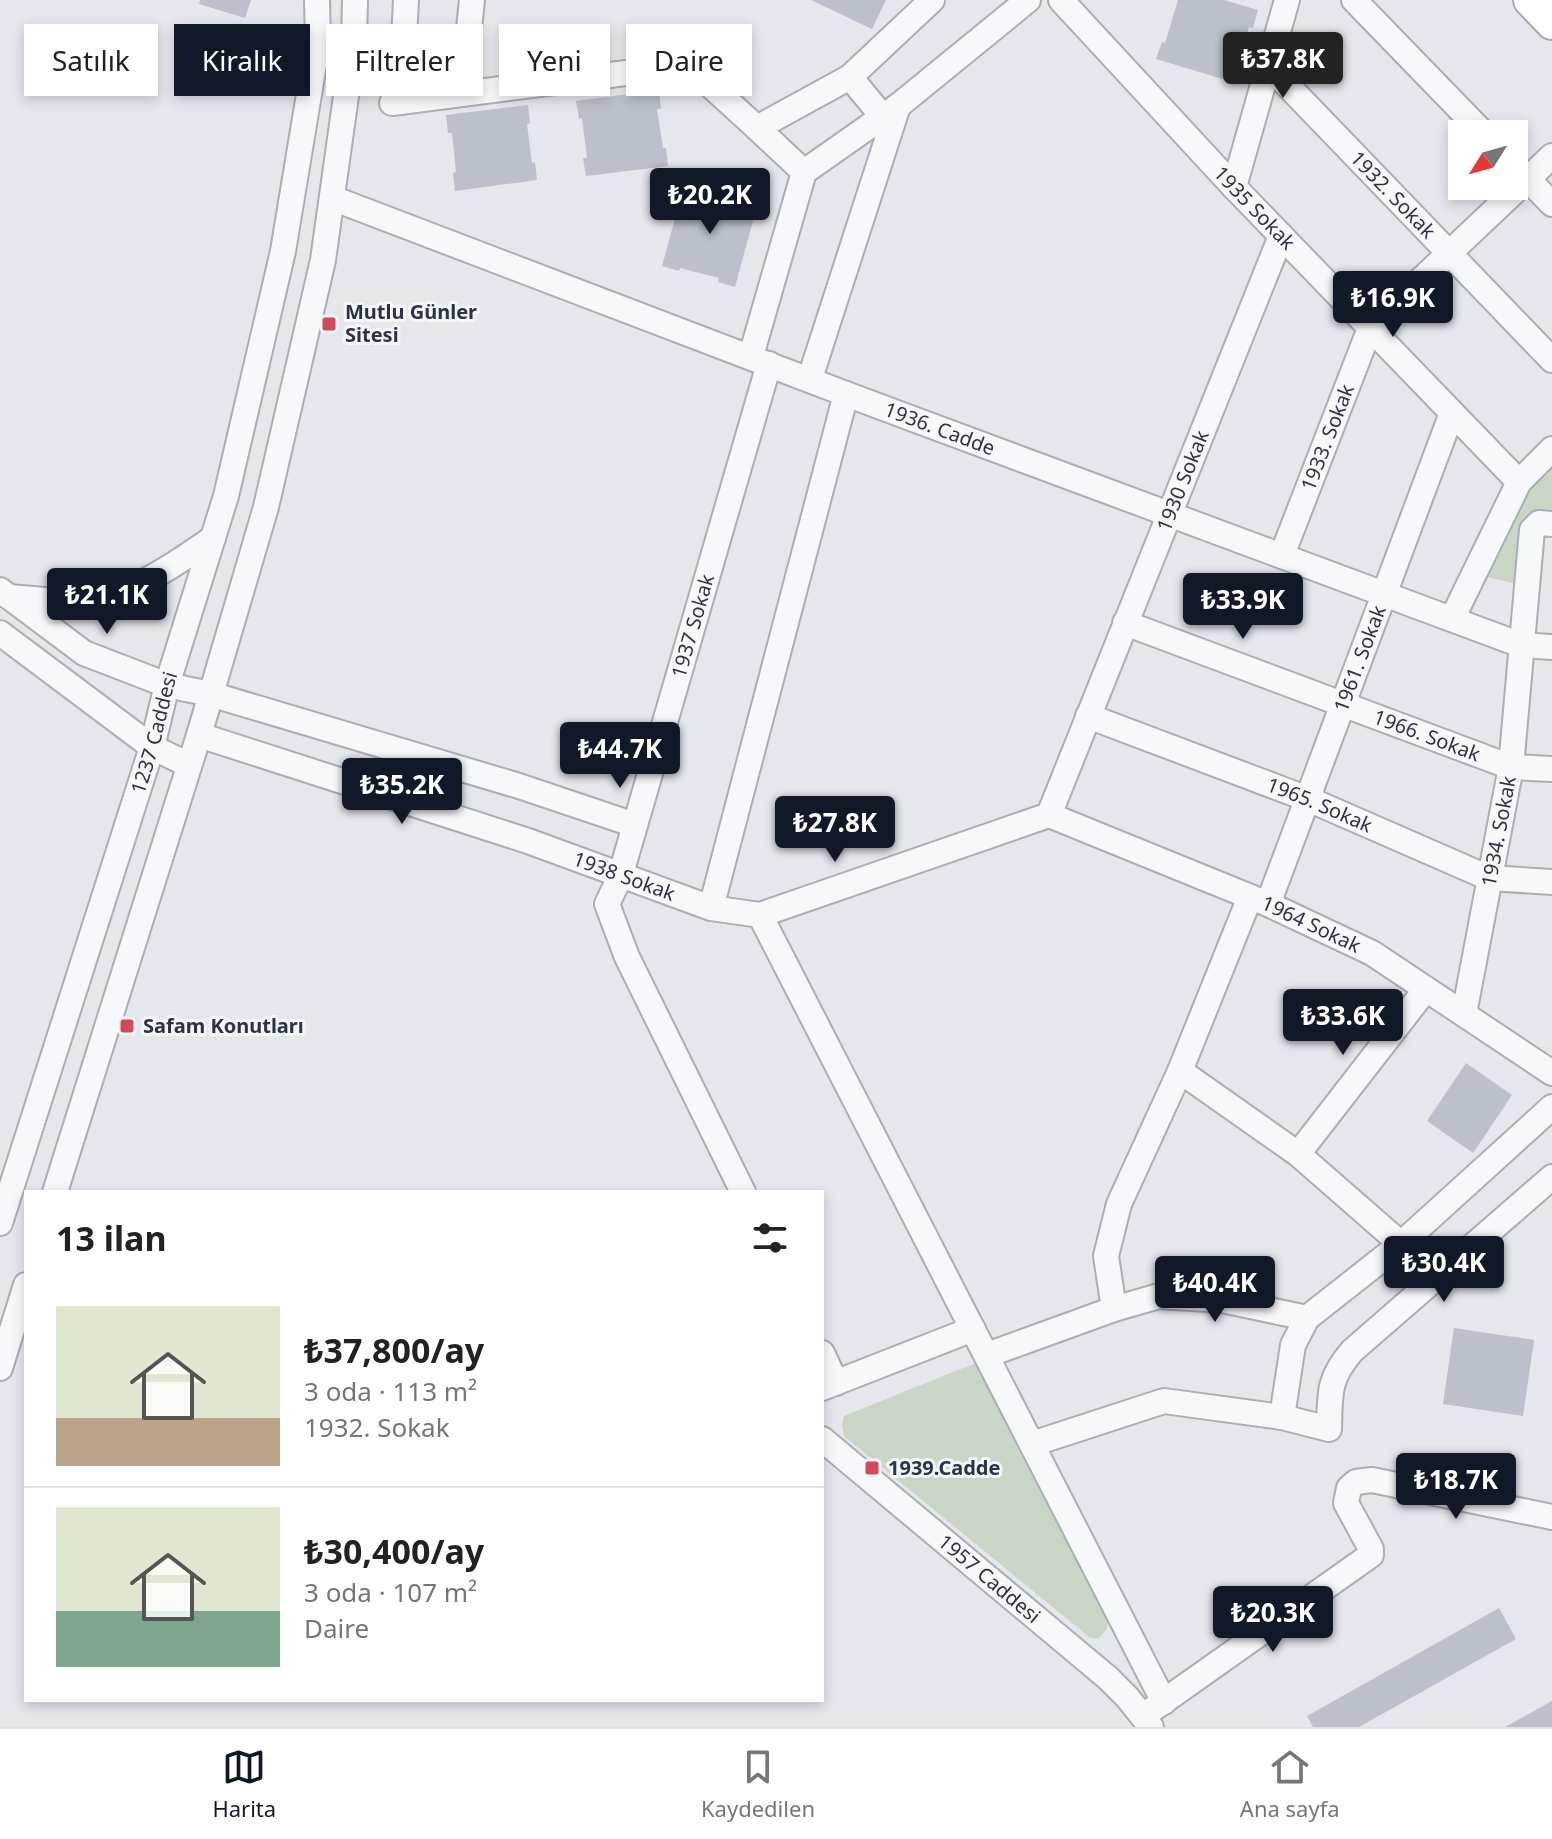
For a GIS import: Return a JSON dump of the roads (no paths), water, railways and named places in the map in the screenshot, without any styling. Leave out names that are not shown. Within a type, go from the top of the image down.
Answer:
[{"type":"main road","points":[[1530,0],[1552,23]]},
{"type":"street","name":"1237 Caddesi","points":[[0,1223],[152,747],[167,685],[226,496],[283,251],[318,40],[317,0]]},
{"type":"street","name":"1237 Caddesi","points":[[56,1190],[199,735],[266,507],[323,260],[354,39],[355,0]]},
{"type":"street","points":[[404,24],[406,0]]},
{"type":"street","points":[[469,24],[472,0]]},
{"type":"street","points":[[757,128],[850,77],[932,0]]},
{"type":"street","points":[[483,91],[688,65],[804,172],[890,111],[1028,0]]},
{"type":"street","name":"1935 Sokak","points":[[1061,0],[1234,187],[1519,482]]},
{"type":"street","points":[[1234,187],[1287,0]]},
{"type":"street","points":[[1354,0],[1470,120]]},
{"type":"street","name":"1932. Sokak","points":[[1268,65],[1552,360]]},
{"type":"street","points":[[850,77],[890,111]]},
{"type":"street","points":[[397,96],[396,102],[446,96]]},
{"type":"street","points":[[810,378],[890,111]]},
{"type":"street","name":"1933. Sokak","points":[[1528,168],[1552,156]]},
{"type":"street","name":"1937 Sokak","points":[[742,1190],[627,957],[607,904],[620,877],[635,825],[760,360],[804,172]]},
{"type":"street","points":[[1528,179],[1552,204]]},
{"type":"street","name":"1936. Cadde","points":[[332,198],[846,394],[1521,645],[1552,647]]},
{"type":"street","name":"1933. Sokak","points":[[1282,555],[1370,328],[1449,253],[1496,200]]},
{"type":"street","name":"1930 Sokak","points":[[1049,815],[1281,236]]},
{"type":"street","points":[[711,908],[846,394]]},
{"type":"street","name":"1961. Sokak","points":[[1114,1309],[1106,1256],[1119,1204],[1308,799],[1452,413]]},
{"type":"street","points":[[1452,619],[1519,482],[1552,449]]},
{"type":"street","name":"1934. Sokak","points":[[1464,1014],[1511,767],[1532,530],[1539,523],[1552,524]]},
{"type":"street","points":[[4,593],[67,602],[119,594],[170,569],[213,538]]},
{"type":"street","points":[[4,593],[84,653],[167,685],[210,694],[519,786],[635,825]]},
{"type":"street","name":"1966. Sokak","points":[[1125,623],[1511,767],[1552,769]]},
{"type":"street","points":[[0,633],[152,747],[189,765]]},
{"type":"street","name":"1965. Sokak","points":[[1088,716],[1308,799],[1489,878],[1552,882]]},
{"type":"street","name":"1938 Sokak","points":[[199,735],[528,841],[711,908],[760,915],[1049,815]]},
{"type":"street","name":"1964 Sokak","points":[[1049,815],[1259,901],[1372,953],[1552,1073]]},
{"type":"street","points":[[760,915],[1164,1702]]},
{"type":"street","points":[[1298,1154],[1426,989]]},
{"type":"street","points":[[1180,1071],[1298,1154],[1401,1244]]},
{"type":"street","points":[[1282,1417],[1293,1345],[1307,1318],[1401,1244],[1552,1107]]},
{"type":"street","points":[[1032,1444],[1164,1401],[1282,1417],[1329,1429],[1331,1388],[1337,1369],[1352,1351],[1552,1177]]},
{"type":"street","points":[[0,1368],[24,1291]]},
{"type":"street","points":[[987,1355],[1159,1296],[1222,1300],[1307,1318]]},
{"type":"street","points":[[824,1362],[829,1385],[973,1329]]},
{"type":"street","name":"1957 Caddesi","points":[[824,1441],[1108,1678],[1147,1722]]},
{"type":"street","points":[[1147,1722],[1164,1702],[1371,1555],[1371,1549],[1346,1503],[1349,1488],[1364,1480],[1552,1517]]},
{"type":"place","name":"Mutlu Günler Sitesi","points":[[329,324]]},
{"type":"place","name":"Safam Konutları","points":[[127,1026]]},
{"type":"place","name":"1939.Cadde","points":[[872,1468]]}]
